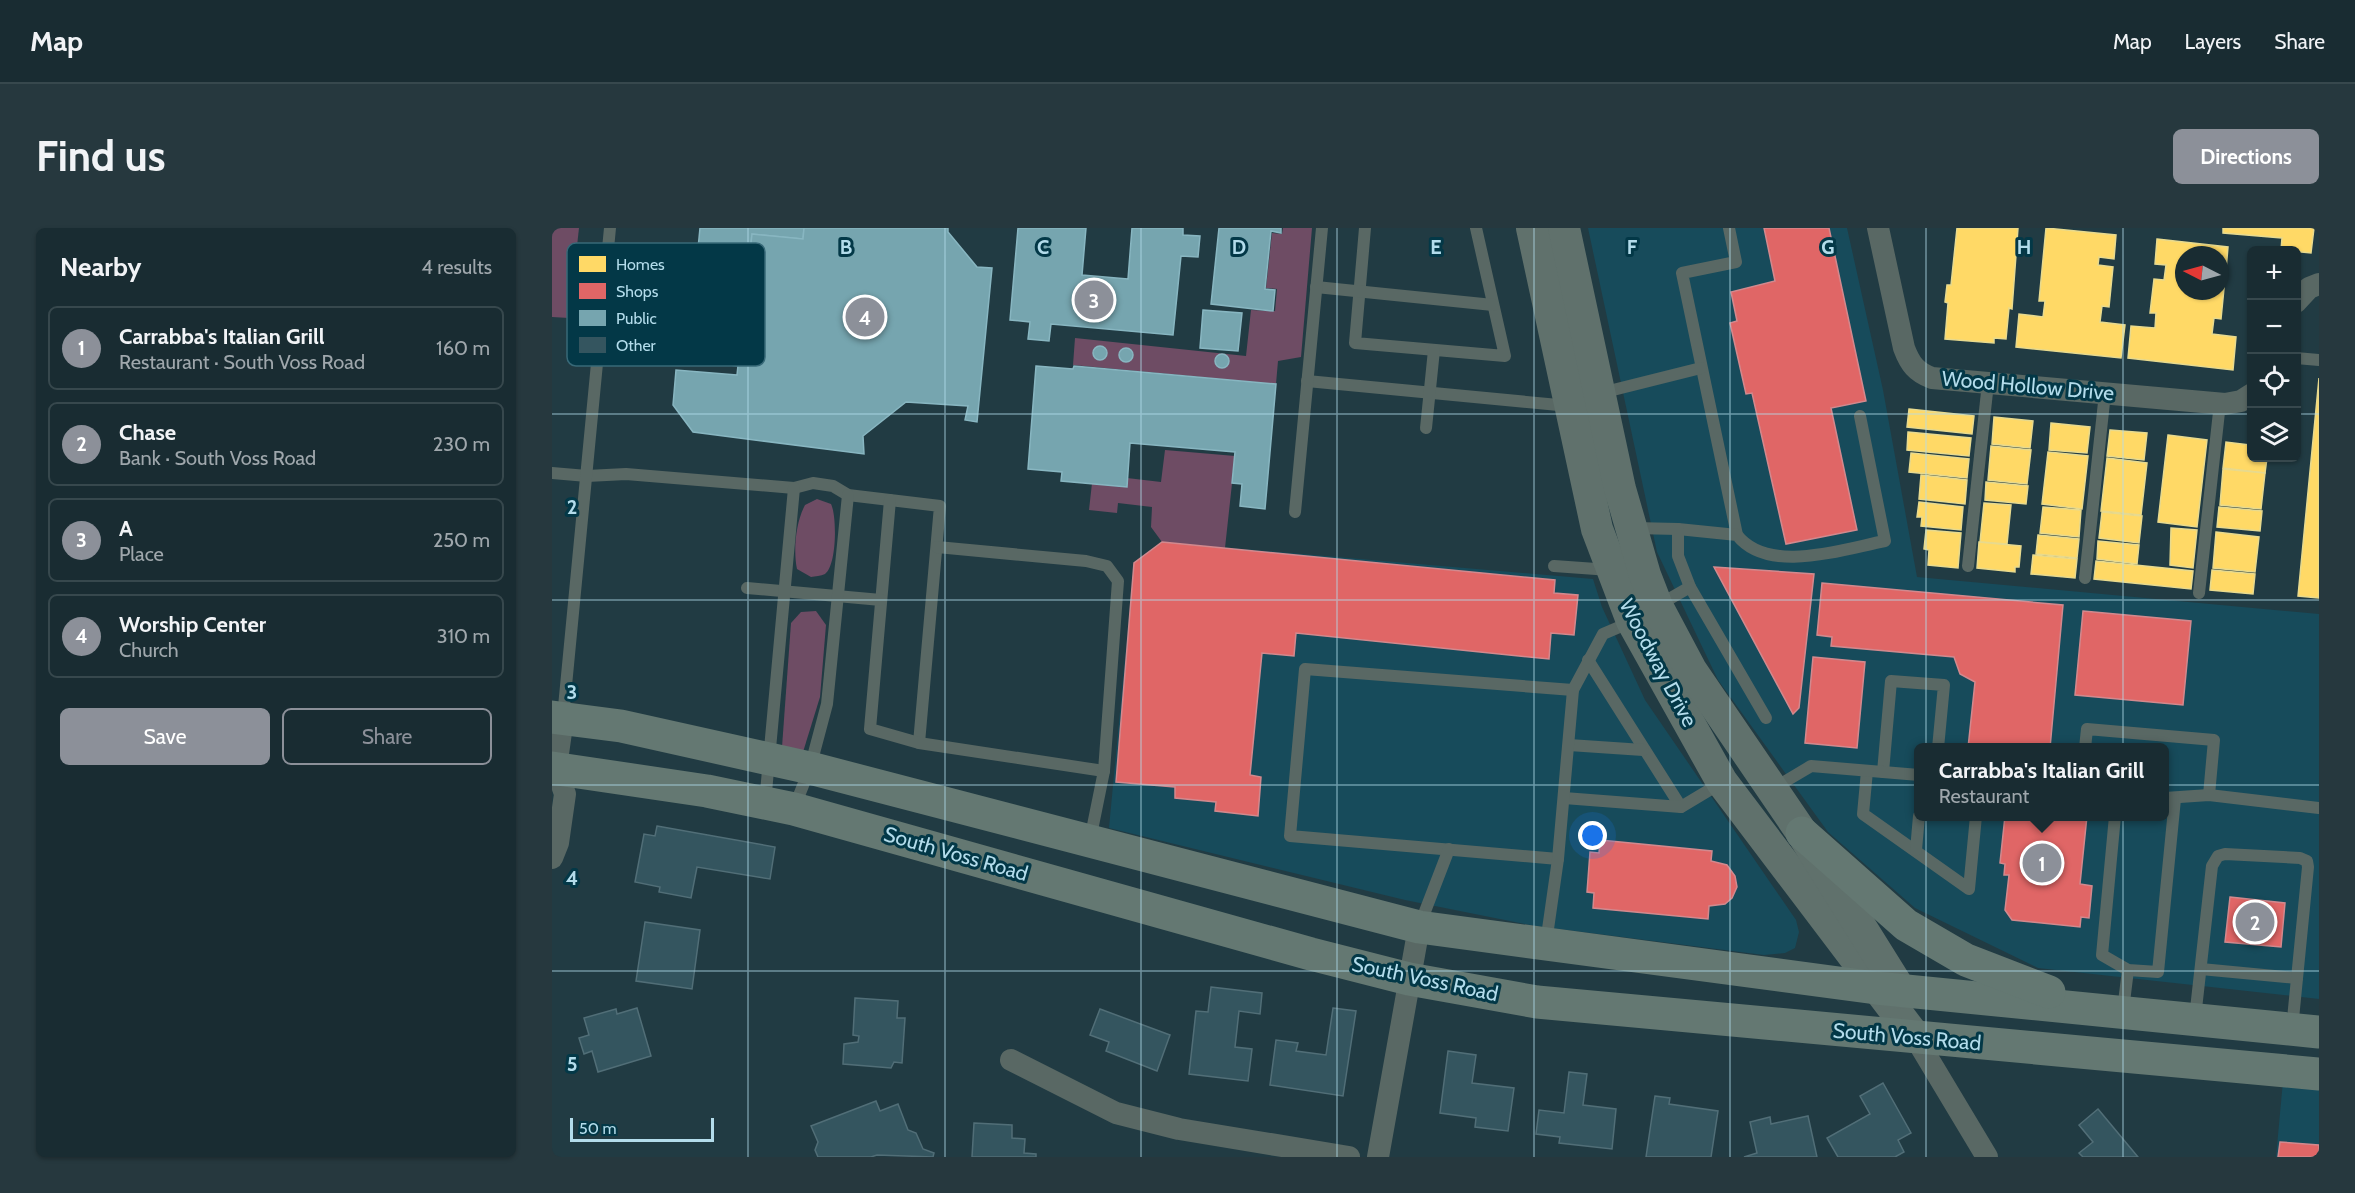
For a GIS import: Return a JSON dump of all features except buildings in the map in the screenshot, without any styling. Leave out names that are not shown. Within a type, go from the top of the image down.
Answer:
[{"type":"main road","name":"Woodway Drive","points":[[1532,228],[1597,529],[1613,570],[1645,614],[1691,670],[1802,833],[1915,1037]]},
{"type":"main road","name":"Woodway Drive","points":[[1564,228],[1599,394],[1631,528],[1645,614],[1722,782],[1889,989]]},
{"type":"main road","points":[[1570,406],[1599,394]]},
{"type":"main road","points":[[558,717],[630,728],[810,768],[1419,927],[1889,989],[2306,1031],[2304,1073]]},
{"type":"main road","name":"South Voss Road","points":[[553,770],[780,806],[1408,979],[1536,1002],[2304,1073]]},
{"type":"main road","points":[[1802,833],[1906,925],[1966,960],[2031,987],[2123,1012]]},
{"type":"main road","points":[[1077,889],[1090,840]]},
{"type":"street","name":"Wood Hollow Drive","points":[[1878,228],[1904,348],[1910,364],[1921,374],[1932,378],[2220,403],[2241,401],[2247,397]]},
{"type":"street","points":[[2298,300],[2308,288],[2319,284]]},
{"type":"street","points":[[552,858],[558,843],[565,794],[553,770],[558,717]]},
{"type":"street","points":[[1378,1157],[1419,927]]},
{"type":"street","name":"Woodway Drive","points":[[1915,1037],[1987,1157]]},
{"type":"street","points":[[1011,1060],[1116,1113],[1179,1129],[1350,1157]]},
{"type":"lane","points":[[609,243],[610,228]]},
{"type":"lane","points":[[1295,512],[1322,228]]},
{"type":"lane","points":[[1365,228],[1355,343],[1505,356],[1476,228]]},
{"type":"lane","points":[[1729,228],[1736,262],[1682,273],[1737,535],[1746,546],[1789,559],[1885,541],[1860,416]]},
{"type":"lane","points":[[1316,287],[1493,305]]},
{"type":"lane","points":[[1426,428],[1434,350]]},
{"type":"lane","points":[[2301,358],[2319,360]]},
{"type":"lane","points":[[558,717],[587,476],[597,366]]},
{"type":"lane","points":[[1599,394],[1701,368]]},
{"type":"lane","points":[[1307,381],[1570,406]]},
{"type":"lane","points":[[1968,566],[1988,383]]},
{"type":"lane","points":[[2085,578],[2105,393]]},
{"type":"lane","points":[[2199,593],[2220,403]]},
{"type":"lane","points":[[552,473],[587,476],[626,474],[794,488],[813,483],[833,486],[849,495],[940,506],[919,743]]},
{"type":"lane","points":[[780,806],[771,760],[772,708],[794,488]]},
{"type":"lane","points":[[780,806],[810,768],[827,704],[849,495]]},
{"type":"lane","points":[[890,500],[870,729],[919,743],[1104,771]]},
{"type":"lane","points":[[1631,528],[1678,529],[1737,535]]},
{"type":"lane","points":[[1678,529],[1678,556],[1690,587],[1766,718]]},
{"type":"lane","points":[[936,547],[1066,559],[1107,566],[1118,581],[1104,771],[1090,840]]},
{"type":"lane","points":[[1554,566],[1613,570]]},
{"type":"lane","points":[[1546,944],[1558,859],[1573,690],[1603,634],[1645,614],[1690,587]]},
{"type":"lane","points":[[747,588],[881,600]]},
{"type":"lane","points":[[1588,660],[1681,807]]},
{"type":"lane","points":[[1558,859],[1290,836],[1305,669],[1573,690]]},
{"type":"lane","points":[[1883,772],[1891,681],[1944,685],[1938,743]]},
{"type":"lane","points":[[2085,743],[2087,729],[2214,740],[2209,795]]},
{"type":"lane","points":[[1569,745],[1643,750]]},
{"type":"lane","points":[[1771,790],[1811,766],[1914,775]]},
{"type":"lane","points":[[1867,771],[1863,814],[1969,889],[1976,821]]},
{"type":"lane","points":[[1564,798],[1681,807],[1722,782]]},
{"type":"lane","points":[[2170,799],[2209,795],[2319,808]]},
{"type":"lane","points":[[1916,850],[1919,821]]},
{"type":"lane","points":[[2115,821],[2102,955],[2128,969],[2158,972],[2168,821]]},
{"type":"lane","points":[[1419,927],[1449,849]]},
{"type":"lane","points":[[2195,1019],[2212,866],[2218,856],[2225,854],[2300,858],[2307,861],[2308,867],[2297,978],[2306,1031]]},
{"type":"lane","points":[[2123,1012],[2128,969]]},
{"type":"lane","points":[[2201,969],[2297,978]]},
{"type":"shaded area","points":[[552,228],[579,228],[577,243],[567,243],[567,318],[552,317]]},
{"type":"shaded area","points":[[1283,228],[1312,228],[1301,357],[1278,361],[1276,384],[1073,365],[1075,338],[1246,356],[1251,310],[1275,311],[1277,289],[1266,288],[1272,233],[1282,234]]},
{"type":"shaded area","points":[[1588,228],[1847,228],[1883,390],[1917,577],[2319,614],[2319,999],[2038,968],[1915,908],[1828,832],[1718,680],[1657,552]]},
{"type":"shaded area","points":[[1165,450],[1235,456],[1225,548],[1162,542],[1151,527],[1152,507],[1118,503],[1117,513],[1089,510],[1092,483],[1127,478],[1161,482]]},
{"type":"shaded area","points":[[817,499],[831,504],[835,540],[829,569],[825,574],[811,577],[797,569],[795,544],[799,519],[805,505]]},
{"type":"shaded area","points":[[1162,542],[1593,579],[1602,607],[1645,700],[1796,920],[1799,932],[1795,948],[1785,953],[1764,955],[1535,926],[1405,900],[1109,828],[1134,563]]},
{"type":"shaded area","points":[[816,611],[826,625],[820,697],[803,752],[782,747],[791,623],[801,612]]},
{"type":"shaded area","points":[[2283,1081],[2319,1085],[2319,1157],[2276,1157]]},
{"type":"place","name":"A","points":[[1094,300]]},
{"type":"place","name":"Worship Center","points":[[865,317]]},
{"type":"place","name":"Carrabba's Italian Grill","points":[[2042,863]]},
{"type":"place","name":"Chase","points":[[2255,922]]}]
